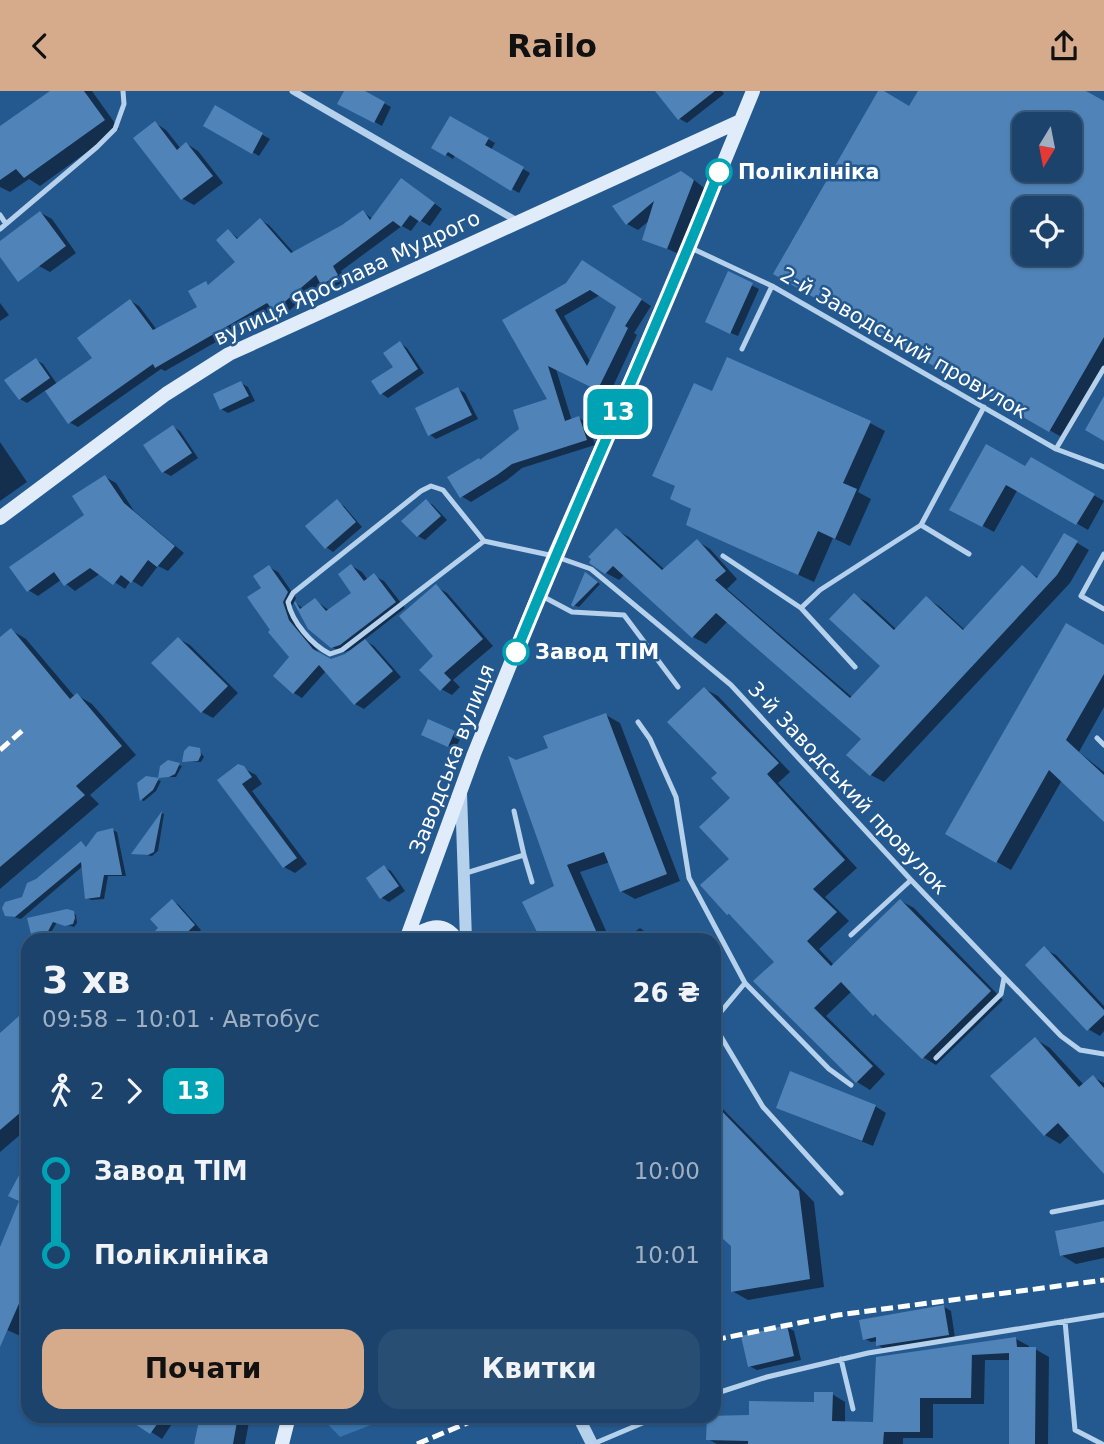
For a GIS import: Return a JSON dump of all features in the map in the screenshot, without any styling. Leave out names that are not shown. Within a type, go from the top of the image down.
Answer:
[{"type":"main road","name":"Заводська вулиця","points":[[409,933],[461,790],[554,556],[689,247],[738,122],[753,91]]},
{"type":"main road","name":"вулиця Ярослава Мудрого","points":[[0,518],[166,394],[229,354],[738,122]]},
{"type":"main road","points":[[417,933],[427,927],[436,926],[445,928],[450,933]]},
{"type":"main road","points":[[282,1444],[287,1423]]},
{"type":"street","points":[[293,91],[517,222]]},
{"type":"street","points":[[461,790],[466,933]]},
{"type":"street","points":[[582,1423],[592,1444]]},
{"type":"lane","points":[[0,229],[115,129],[124,104],[123,91]]},
{"type":"lane","points":[[0,215],[6,224]]},
{"type":"lane","name":"2-й Заводський провулок","points":[[689,247],[772,286],[1056,449],[1104,467]]},
{"type":"lane","points":[[742,349],[772,286]]},
{"type":"lane","points":[[1056,449],[1104,368]]},
{"type":"lane","points":[[802,608],[820,590],[921,525],[984,407]]},
{"type":"lane","points":[[431,486],[443,490],[484,541],[342,650],[330,654],[318,648],[290,613],[288,602],[293,593],[421,491],[431,486]]},
{"type":"lane","points":[[921,525],[969,554]]},
{"type":"lane","name":"3-й Заводський провулок","points":[[484,541],[554,556],[591,569],[601,576],[731,685],[911,880],[1061,1036],[1080,1050],[1104,1054]]},
{"type":"lane","points":[[1104,554],[1081,596],[1104,609]]},
{"type":"lane","points":[[723,556],[802,608],[855,667]]},
{"type":"lane","points":[[539,594],[572,612],[624,615],[678,687]]},
{"type":"lane","points":[[638,722],[650,739],[676,797],[689,878],[718,933]]},
{"type":"lane","points":[[1097,739],[1104,745]]},
{"type":"lane","points":[[514,811],[532,882]]},
{"type":"lane","points":[[463,874],[524,855]]},
{"type":"lane","points":[[851,936],[911,880]]},
{"type":"lane","points":[[721,938],[745,983],[829,1069],[851,1085]]},
{"type":"lane","points":[[936,1058],[1001,994],[1004,978]]},
{"type":"lane","points":[[721,1013],[745,983]]},
{"type":"lane","points":[[721,1034],[763,1107],[841,1193]]},
{"type":"lane","points":[[1052,1212],[1104,1202]]},
{"type":"lane","points":[[721,1392],[767,1377],[881,1350],[1104,1315]]},
{"type":"lane","points":[[1065,1321],[1075,1430],[1102,1444]]},
{"type":"lane","points":[[841,1359],[853,1409]]},
{"type":"lane","points":[[592,1444],[642,1423]]},
{"type":"shaded area","points":[[327,1423],[376,1423],[340,1437]]},
{"type":"building","points":[[50,91],[84,91],[105,120],[24,178],[16,169],[0,180],[0,126]]},
{"type":"building","points":[[344,91],[365,91],[385,102],[374,123],[337,104]]},
{"type":"building","points":[[655,91],[715,91],[678,120]]},
{"type":"building","points":[[878,91],[884,91],[909,106],[918,91],[1086,91],[1104,101],[1104,337],[1049,432],[773,274]]},
{"type":"building","points":[[215,105],[263,133],[252,154],[203,126]]},
{"type":"building","points":[[450,116],[489,138],[485,145],[524,167],[511,191],[448,152],[445,156],[431,148]]},
{"type":"building","points":[[155,121],[177,150],[186,142],[213,176],[181,200],[133,138]]},
{"type":"building","points":[[681,171],[694,180],[667,249],[642,240],[654,201],[626,225],[612,206]]},
{"type":"building","points":[[401,178],[435,203],[420,222],[410,215],[401,227],[393,221],[333,266],[338,275],[321,285],[316,275],[274,311],[267,303],[155,368],[153,364],[68,424],[45,391],[92,358],[77,338],[130,299],[153,330],[197,307],[188,291],[206,281],[208,285],[235,262],[216,240],[228,229],[237,239],[260,218],[291,253],[342,225],[363,210],[370,220]]},
{"type":"building","points":[[40,211],[66,246],[18,282],[0,257],[0,241]]},
{"type":"building","points":[[582,260],[642,299],[625,326],[628,328],[599,387],[603,393],[548,366],[565,421],[579,416],[587,440],[512,464],[460,498],[447,477],[479,458],[480,460],[519,429],[513,410],[547,399],[502,320],[566,283]],"holes":[[[590,290],[616,307],[587,366],[555,310]]]},
{"type":"building","points":[[728,271],[753,283],[730,334],[705,322]]},
{"type":"building","points":[[400,341],[418,369],[380,395],[371,381],[393,367],[383,353]]},
{"type":"building","points":[[727,357],[871,421],[843,483],[857,489],[835,539],[818,531],[798,575],[686,525],[691,509],[670,499],[675,486],[652,476],[694,383],[712,391]]},
{"type":"building","points":[[36,358],[50,378],[19,400],[4,380]]},
{"type":"building","points":[[241,381],[249,396],[220,410],[213,394]]},
{"type":"building","points":[[458,387],[472,415],[428,436],[415,408]]},
{"type":"building","points":[[1104,396],[1104,441],[1085,430]]},
{"type":"building","points":[[173,425],[192,453],[162,473],[143,445]]},
{"type":"building","points":[[986,444],[1025,466],[1031,457],[1095,494],[1076,525],[1006,485],[982,527],[949,510]]},
{"type":"building","points":[[105,475],[124,503],[175,546],[157,567],[148,560],[131,583],[121,575],[113,585],[90,568],[64,586],[54,572],[27,592],[9,567],[84,515],[72,496]]},
{"type":"building","points":[[337,499],[356,522],[325,549],[305,526]]},
{"type":"building","points":[[426,499],[441,516],[417,537],[401,521]]},
{"type":"building","points":[[616,528],[662,570],[697,539],[726,571],[715,580],[850,698],[880,666],[829,619],[854,593],[894,630],[926,596],[963,630],[1022,565],[1037,578],[1064,533],[1078,541],[1057,575],[870,776],[846,755],[861,739],[716,613],[692,638],[613,566],[605,574],[589,563],[591,559],[588,557]]},
{"type":"building","points":[[351,564],[364,581],[374,573],[396,602],[340,645],[331,648],[308,629],[294,603],[295,601],[300,609],[315,598],[326,611],[351,593],[338,574]]},
{"type":"building","points":[[269,565],[288,592],[283,602],[289,620],[313,649],[331,659],[345,654],[365,639],[393,671],[354,705],[319,665],[293,694],[273,676],[289,657],[268,632],[270,630],[247,597],[261,588],[253,576]]},
{"type":"building","points":[[585,572],[598,582],[573,607],[571,605]]},
{"type":"building","points":[[436,584],[483,639],[444,673],[451,680],[440,691],[419,670],[433,656],[399,616]]},
{"type":"building","points":[[1066,623],[1104,645],[1104,674],[1066,740],[1104,775],[1104,822],[1049,770],[996,863],[945,834]]},
{"type":"building","points":[[11,628],[70,699],[77,693],[122,746],[76,786],[85,795],[0,867],[0,637]]},
{"type":"building","points":[[178,637],[228,686],[201,713],[151,663]]},
{"type":"building","points":[[704,687],[779,763],[767,774],[845,860],[813,889],[837,912],[807,941],[831,966],[900,899],[991,991],[922,1059],[875,1014],[873,1016],[841,982],[814,1008],[873,1066],[856,1083],[753,981],[774,962],[700,885],[729,859],[699,827],[730,798],[711,778],[717,773],[667,722]]},
{"type":"building","points":[[606,713],[667,874],[620,892],[604,852],[567,865],[597,933],[538,933],[522,902],[554,886],[508,756],[516,760],[548,748],[543,736]]},
{"type":"building","points":[[428,719],[455,731],[448,747],[421,735]]},
{"type":"building","points":[[189,746],[200,748],[198,761],[182,762],[184,751]]},
{"type":"building","points":[[168,760],[180,763],[175,774],[158,778],[160,766]]},
{"type":"building","points":[[238,764],[244,766],[252,777],[242,784],[297,858],[283,868],[217,780]]},
{"type":"building","points":[[146,776],[159,778],[153,790],[140,801],[137,783]]},
{"type":"building","points":[[162,811],[154,852],[148,855],[131,854]]},
{"type":"building","points":[[113,828],[122,875],[104,875],[100,897],[85,899],[81,862],[15,917],[5,916],[2,908],[5,902],[22,897],[27,883],[36,879],[81,841],[86,847],[97,832]]},
{"type":"building","points":[[384,865],[399,886],[380,899],[366,878]]},
{"type":"building","points":[[172,899],[195,925],[186,933],[153,933],[158,928],[150,919]]},
{"type":"building","points":[[67,909],[74,911],[75,918],[73,924],[65,926],[53,922],[47,933],[31,933],[27,918]]},
{"type":"building","points":[[1044,946],[1104,1010],[1104,1015],[1087,1031],[1025,965]]},
{"type":"building","points":[[21,1014],[21,1112],[0,1130],[0,1033]]},
{"type":"building","points":[[1035,1037],[1079,1087],[1093,1075],[1104,1088],[1104,1174],[1058,1123],[1044,1136],[990,1076]]},
{"type":"building","points":[[790,1071],[876,1105],[862,1141],[776,1108]]},
{"type":"building","points":[[721,1110],[799,1191],[810,1279],[731,1292],[731,1246],[721,1237]]},
{"type":"building","points":[[21,1171],[21,1299],[0,1347],[0,1247],[19,1201],[8,1196]]},
{"type":"building","points":[[1104,1221],[1104,1247],[1060,1256],[1055,1231]]},
{"type":"building","points":[[944,1305],[949,1335],[876,1346],[876,1337],[863,1340],[859,1320]]},
{"type":"building","points":[[787,1325],[794,1356],[748,1367],[741,1336]]},
{"type":"building","points":[[1016,1337],[1017,1347],[1036,1347],[1035,1444],[1009,1444],[1009,1353],[972,1355],[972,1350],[971,1398],[920,1398],[920,1432],[884,1432],[883,1444],[748,1444],[748,1441],[706,1440],[707,1423],[721,1423],[721,1416],[749,1415],[749,1401],[814,1402],[814,1392],[833,1392],[832,1421],[873,1422],[876,1357]]},
{"type":"building","points":[[134,1423],[158,1423],[150,1434]]},
{"type":"building","points":[[198,1423],[237,1423],[233,1444],[194,1444]]},
{"type":"railway","points":[[0,750],[23,730]]},
{"type":"railway","points":[[721,1339],[838,1315],[1104,1280]]},
{"type":"railway","points":[[417,1444],[467,1423]]},
{"type":"bus line","name":"13","points":[[516,652],[554,556],[719,172]]},
{"type":"place","name":"Поліклініка","points":[[719,172]]},
{"type":"place","name":"Завод ТІМ","points":[[516,652]]}]
